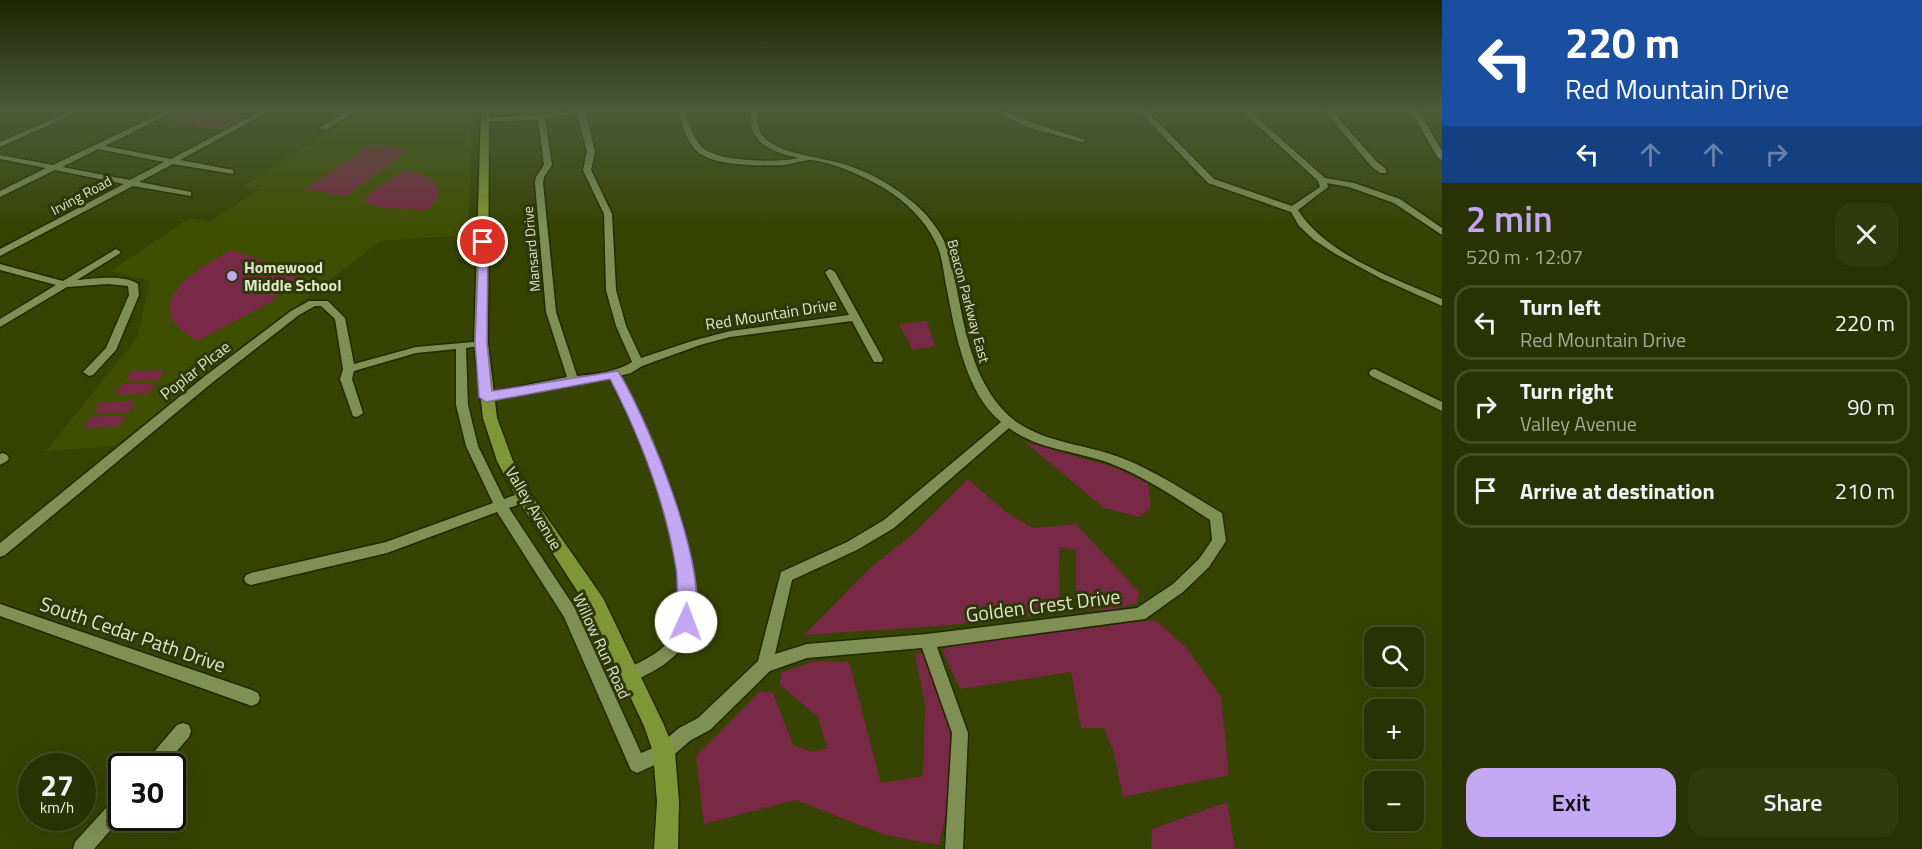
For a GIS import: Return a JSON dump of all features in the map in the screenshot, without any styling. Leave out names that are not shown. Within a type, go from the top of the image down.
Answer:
[{"type":"main road","name":"Valley Avenue","points":[[484,149],[481,343],[486,397],[506,461],[524,497],[596,604],[664,752],[668,802],[666,849]]},
{"type":"street","points":[[0,194],[94,149]]},
{"type":"street","points":[[106,149],[230,172]]},
{"type":"street","name":"Irving Road","points":[[0,253],[195,149]]},
{"type":"street","name":"Mansard Drive","points":[[546,149],[548,165],[539,183],[546,279],[551,312],[573,380]]},
{"type":"street","points":[[590,149],[587,170],[608,214],[611,290],[621,326],[638,363]]},
{"type":"street","points":[[699,149],[711,158],[785,162],[801,160],[805,156]]},
{"type":"street","name":"Beacon Parkway East","points":[[779,149],[872,178],[899,194],[924,215],[937,234],[944,251],[969,361],[989,401],[1009,422],[1031,436],[1101,455],[1135,468],[1217,517]]},
{"type":"street","points":[[1179,149],[1211,181],[1294,210]]},
{"type":"street","points":[[1287,149],[1322,180],[1324,187],[1319,194],[1300,201],[1294,210]]},
{"type":"street","points":[[1362,149],[1383,171]]},
{"type":"street","points":[[0,157],[188,194]]},
{"type":"street","points":[[1322,180],[1351,185],[1397,201],[1442,232]]},
{"type":"street","points":[[1294,210],[1296,216],[1307,227],[1340,253],[1378,274],[1442,303]]},
{"type":"street","points":[[0,324],[116,252]]},
{"type":"street","points":[[0,267],[65,284],[124,281],[133,284],[135,288],[111,350],[89,372]]},
{"type":"street","points":[[830,272],[853,318],[878,360]]},
{"type":"street","name":"Poplar Plcae","points":[[0,551],[91,475],[295,313],[313,303],[324,303],[340,318],[349,369]]},
{"type":"street","name":"Red Mountain Drive","points":[[486,397],[613,374],[696,343],[730,334],[853,318]]},
{"type":"street","points":[[357,413],[346,379],[349,369],[416,350],[481,343]]},
{"type":"street","name":"Willow Run Road","points":[[461,346],[462,405],[472,446],[501,507],[570,613],[637,764]]},
{"type":"street","points":[[1375,373],[1442,408]]},
{"type":"street","points":[[613,374],[636,417],[661,476],[684,568],[688,596],[686,622],[676,643],[662,659],[630,675]]},
{"type":"street","points":[[765,665],[786,576],[830,557],[888,524],[969,453],[1009,422]]},
{"type":"street","points":[[251,579],[387,547],[524,497]]},
{"type":"street","name":"Golden Crest Drive","points":[[637,764],[664,752],[685,734],[704,724],[765,665],[807,651],[927,641],[1140,614],[1178,588],[1204,562],[1219,541],[1220,528],[1217,517]]},
{"type":"street","name":"South Cedar Path Drive","points":[[0,610],[252,698]]},
{"type":"street","points":[[927,641],[960,733],[954,849]]},
{"type":"street","points":[[164,753],[183,731]]},
{"type":"street","points":[[82,849],[108,819]]},
{"type":"shaded area","name":"Homewood Middle School","points":[[302,149],[471,149],[468,235],[380,241],[115,446],[46,451],[137,338],[150,281],[110,271],[190,218],[209,222],[260,189],[243,186]]},
{"type":"shaded area","points":[[364,149],[408,150],[346,196],[306,189]]},
{"type":"shaded area","points":[[406,170],[428,177],[438,185],[438,197],[427,210],[384,208],[366,203],[365,200],[376,188]]},
{"type":"shaded area","points":[[231,250],[285,268],[282,271],[300,278],[298,285],[273,298],[275,300],[197,341],[179,328],[171,315],[170,302],[176,290],[187,279]]},
{"type":"shaded area","points":[[927,321],[935,346],[913,350],[899,324]]},
{"type":"shaded area","points":[[165,370],[158,380],[125,381],[132,371]]},
{"type":"shaded area","points":[[156,383],[149,393],[115,395],[122,384]]},
{"type":"shaded area","points":[[136,401],[128,412],[93,413],[101,402]]},
{"type":"shaded area","points":[[126,415],[119,426],[83,428],[91,417]]},
{"type":"shaded area","points":[[1025,442],[1117,468],[1148,484],[1151,508],[1139,517],[1104,508]]},
{"type":"shaded area","points":[[968,479],[1006,512],[1033,528],[1076,524],[1139,592],[1137,603],[1112,610],[1076,610],[1076,550],[1059,547],[1060,608],[1042,615],[940,626],[804,635],[871,567],[912,535]]},
{"type":"shaded area","points":[[1155,620],[1186,647],[1221,697],[1229,775],[1123,797],[1114,753],[1104,728],[1081,728],[1071,672],[960,689],[942,649],[987,638]]},
{"type":"shaded area","points":[[925,651],[950,724],[951,792],[939,845],[885,835],[796,800],[704,824],[696,756],[760,691],[773,693],[793,745],[812,752],[827,748],[818,717],[779,684],[782,672],[815,661],[849,662],[881,783],[923,776],[925,704],[915,655]]},
{"type":"shaded area","points":[[1227,802],[1235,849],[1151,849],[1152,829]]},
{"type":"place","name":"Homewood Middle School","points":[[232,276]]},
{"type":"route","points":[[483,242],[481,343],[486,397],[613,374],[636,417],[661,476],[684,568],[688,596],[686,622]]}]
